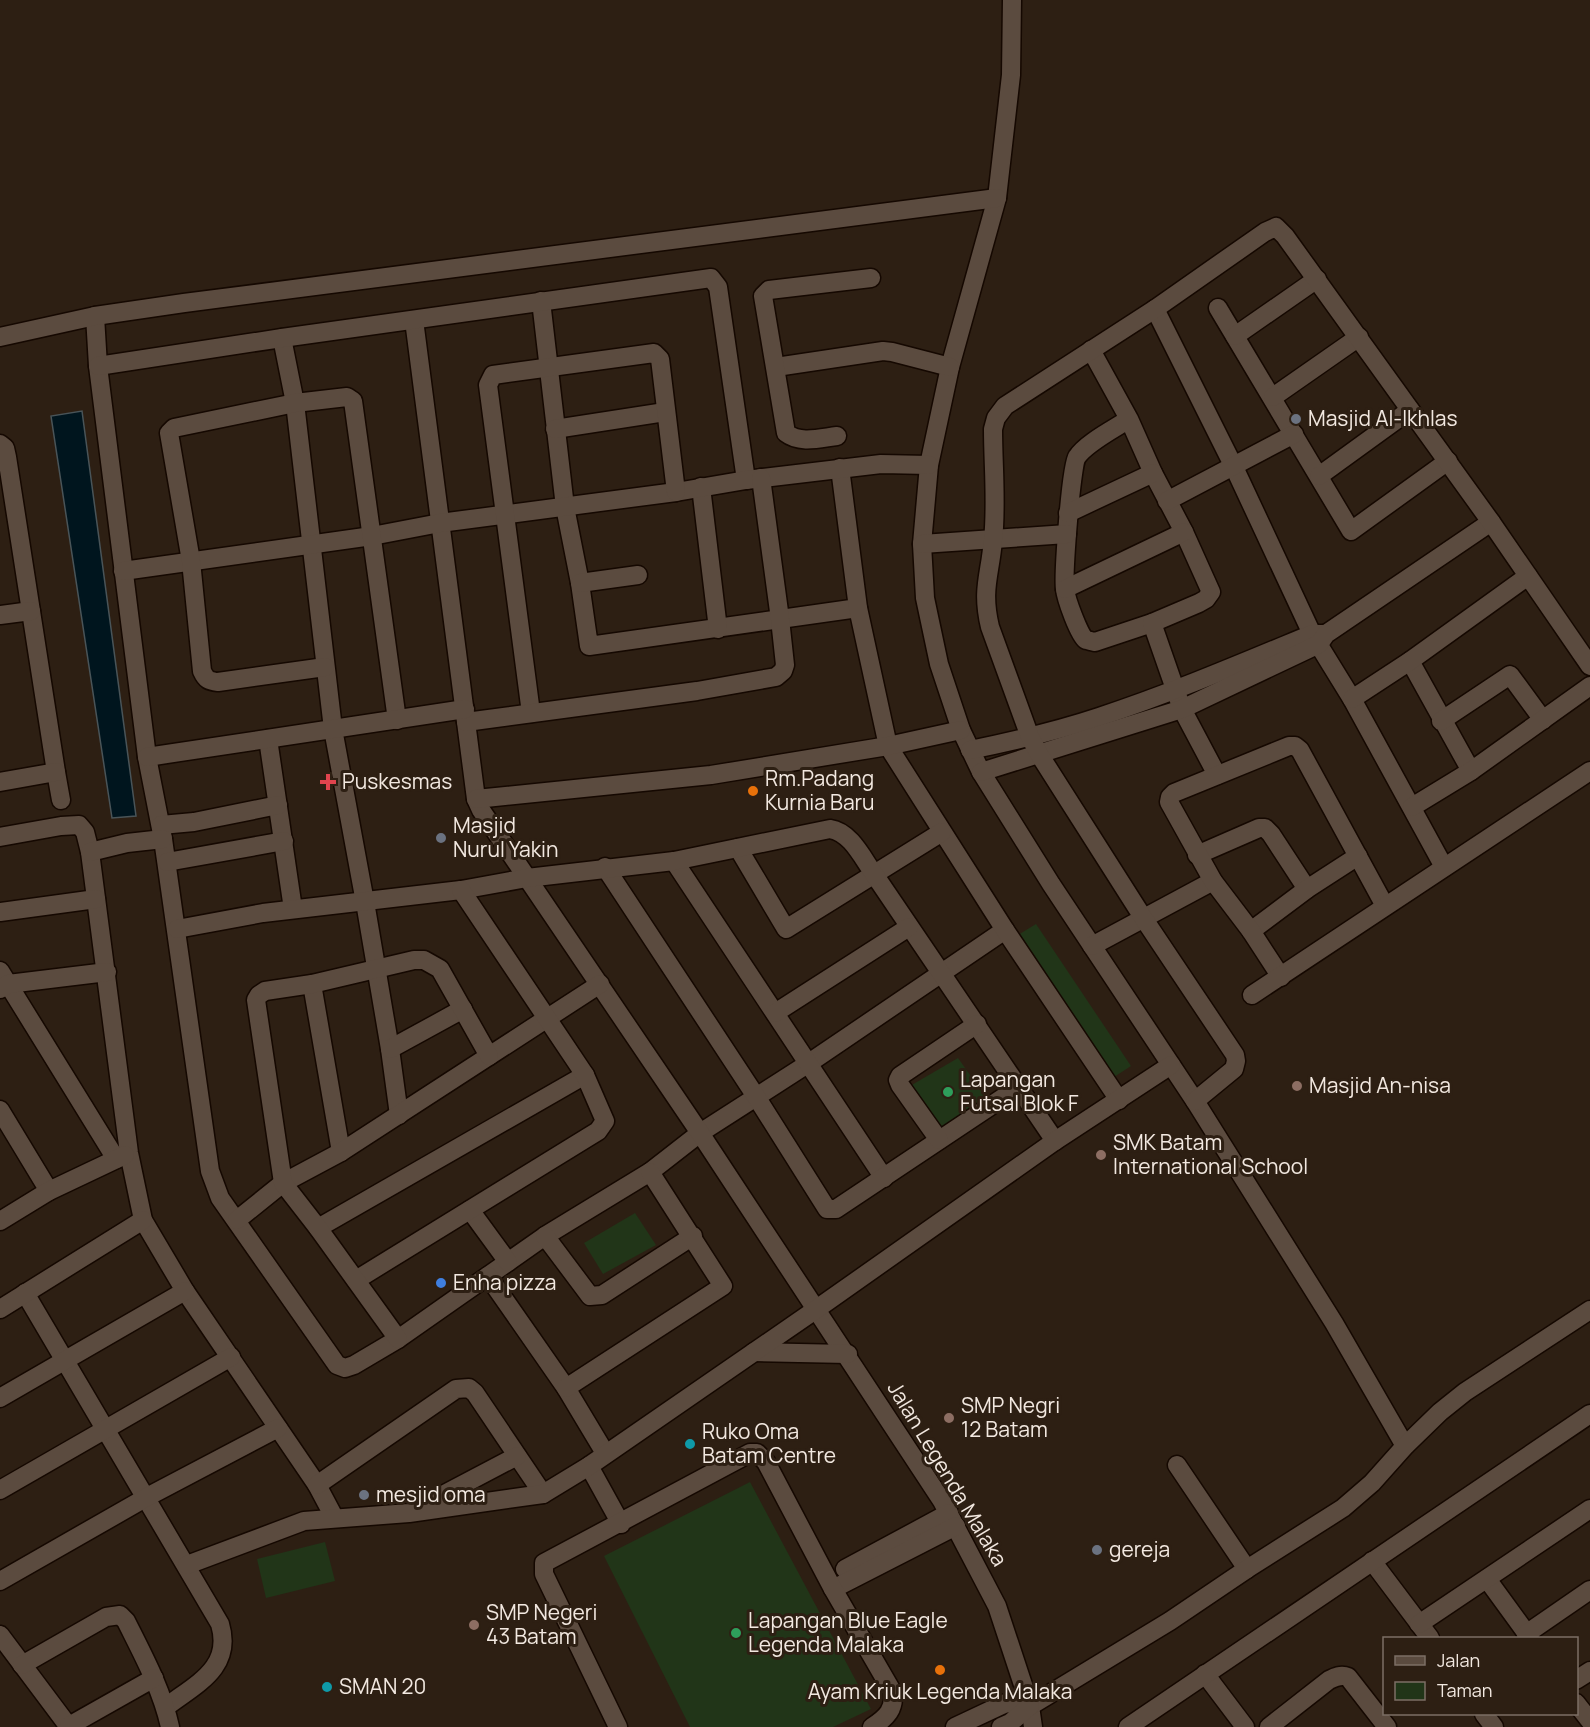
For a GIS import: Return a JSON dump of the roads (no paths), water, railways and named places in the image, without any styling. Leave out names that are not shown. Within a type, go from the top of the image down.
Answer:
[{"type":"street","points":[[1012,0],[1011,75],[997,198],[950,367],[929,465],[922,544],[925,598],[939,664],[961,730],[981,772],[1051,885],[1195,1101],[1334,1323],[1405,1446]]},
{"type":"street","points":[[0,337],[95,316],[184,303],[997,198]]},
{"type":"street","points":[[1195,1101],[1234,1069],[1235,1055],[1144,919],[1039,754],[1030,737],[990,627],[985,588],[993,540],[993,429],[996,418],[1005,406],[1155,309],[1265,232],[1276,227],[1286,236],[1448,461],[1590,666]]},
{"type":"street","points":[[98,366],[706,278],[714,281],[718,287],[780,619],[785,665],[783,671],[776,677],[697,691],[531,713],[397,720],[147,757]]},
{"type":"street","points":[[837,436],[801,440],[790,437],[786,433],[783,427],[776,367],[762,299],[769,290],[871,278]]},
{"type":"street","points":[[1235,336],[1317,279]]},
{"type":"street","points":[[541,301],[565,507],[580,583],[589,646],[858,608]]},
{"type":"street","points":[[1218,308],[1351,531],[1448,461]]},
{"type":"street","points":[[1155,309],[1319,637],[1444,867]]},
{"type":"street","points":[[95,316],[98,366],[147,757],[162,832],[177,929],[210,1171],[220,1198],[337,1365],[345,1368],[354,1365],[398,1339],[545,1236],[650,1172],[700,1133],[757,1098],[1005,930]]},
{"type":"street","points":[[414,320],[476,799],[711,775],[888,746],[961,730]]},
{"type":"street","points":[[1273,397],[1359,337]]},
{"type":"street","points":[[282,338],[295,404],[333,729],[365,902],[399,1115]]},
{"type":"street","points":[[1091,350],[1129,419],[1211,592],[1199,603],[1152,623],[1095,642],[1086,640],[1080,633],[1065,589],[1068,513],[1075,459],[1086,448],[1129,419]]},
{"type":"street","points":[[776,367],[883,351],[950,367]]},
{"type":"street","points":[[531,713],[489,380],[493,375],[548,366],[654,353],[660,359],[676,492]]},
{"type":"street","points":[[325,667],[218,682],[207,680],[202,671],[191,561],[170,430],[295,404],[347,397],[353,401],[397,720]]},
{"type":"street","points":[[1319,477],[1410,410]]},
{"type":"street","points":[[555,429],[665,412]]},
{"type":"street","points":[[1167,501],[1294,434]]},
{"type":"street","points":[[0,444],[5,448],[7,457],[62,800]]},
{"type":"street","points":[[123,571],[372,536],[506,513],[676,492],[753,479],[881,464],[929,465]]},
{"type":"street","points":[[840,468],[858,608],[888,746],[1005,930],[1119,1100]]},
{"type":"street","points":[[1068,513],[1153,473]]},
{"type":"street","points":[[701,487],[718,628]]},
{"type":"street","points":[[981,772],[1182,709],[1319,637],[1491,522]]},
{"type":"street","points":[[1065,589],[1184,532]]},
{"type":"street","points":[[922,544],[1067,534]]},
{"type":"street","points":[[580,583],[638,575]]},
{"type":"street","points":[[1352,699],[1410,661],[1528,576]]},
{"type":"street","points":[[0,615],[31,611]]},
{"type":"street","points":[[1152,623],[1182,709],[1217,775]]},
{"type":"street","points":[[970,750],[1030,737],[1098,717],[1319,637]]},
{"type":"street","points":[[1410,661],[1471,771]]},
{"type":"street","points":[[1441,720],[1510,675],[1543,720]]},
{"type":"street","points":[[1412,807],[1471,771],[1590,686]]},
{"type":"street","points":[[268,739],[293,909]]},
{"type":"street","points":[[1281,977],[1197,855],[1169,802],[1174,793],[1289,746],[1295,746],[1300,750],[1385,906]]},
{"type":"street","points":[[1252,995],[1590,771]]},
{"type":"street","points":[[0,782],[56,772]]},
{"type":"street","name":"Jalan Legenda Malaka","points":[[476,799],[486,819],[818,1308],[952,1519],[997,1606],[1030,1706],[1033,1727]]},
{"type":"street","points":[[90,852],[194,822],[278,805]]},
{"type":"street","points":[[0,837],[61,826],[79,825],[85,832],[90,852],[106,972],[122,1156],[143,1220],[185,1291],[317,1485],[334,1517]]},
{"type":"street","points":[[1197,855],[1259,828],[1265,828],[1307,889]]},
{"type":"street","points":[[177,929],[263,913],[461,890],[605,867],[674,861],[836,830],[848,839],[874,874],[1055,1141]]},
{"type":"street","points":[[738,848],[786,929],[942,832]]},
{"type":"street","points":[[166,862],[284,841]]},
{"type":"street","points":[[1251,931],[1307,889],[1358,855]]},
{"type":"street","points":[[674,861],[884,1178]]},
{"type":"street","points":[[605,867],[827,1209],[836,1209],[1019,1086]]},
{"type":"street","points":[[1092,946],[1214,881]]},
{"type":"street","points":[[356,1280],[598,1131],[605,1121],[585,1075],[461,890]]},
{"type":"street","points":[[0,912],[96,899]]},
{"type":"street","points":[[774,1012],[909,927]]},
{"type":"street","points":[[398,1339],[283,1183],[256,1000],[258,995],[265,991],[312,984],[414,960],[424,960],[440,969],[489,1056]]},
{"type":"street","points":[[106,972],[3,981],[122,1156]]},
{"type":"street","points":[[312,984],[341,1152]]},
{"type":"street","points":[[237,1220],[283,1183],[341,1152],[600,984]]},
{"type":"street","points":[[390,1049],[463,1009]]},
{"type":"street","points":[[939,1140],[898,1080],[900,1076],[977,1024]]},
{"type":"street","points":[[187,1565],[304,1521],[409,1513],[543,1494],[589,1466],[1055,1141],[1171,1065]]},
{"type":"street","points":[[318,1228],[585,1075]]},
{"type":"street","points":[[0,1110],[49,1191]]},
{"type":"street","points":[[0,1221],[49,1191],[122,1156]]},
{"type":"street","points":[[566,1388],[723,1286],[650,1172]]},
{"type":"street","points":[[470,1210],[508,1262]]},
{"type":"street","points":[[0,1309],[143,1220]]},
{"type":"street","points":[[545,1236],[590,1296],[595,1296],[602,1295],[693,1236]]},
{"type":"street","points":[[488,1276],[566,1388],[605,1453]]},
{"type":"street","points":[[0,1398],[185,1291]]},
{"type":"street","points":[[25,1293],[63,1361],[107,1430],[220,1623],[225,1644],[214,1670],[166,1707]]},
{"type":"street","points":[[1001,1727],[1010,1723],[1030,1706],[1170,1622],[1350,1502],[1372,1483],[1440,1412],[1465,1392],[1590,1310]]},
{"type":"street","points":[[754,1352],[848,1354]]},
{"type":"street","points":[[0,1491],[231,1357]]},
{"type":"street","points":[[317,1485],[456,1389],[464,1387],[475,1393],[543,1494]]},
{"type":"street","points":[[1128,1727],[1590,1414]]},
{"type":"street","points":[[0,1581],[147,1497],[278,1428]]},
{"type":"street","points":[[618,1727],[543,1574],[543,1567],[548,1560],[621,1524],[750,1453],[757,1453],[766,1462],[892,1691],[894,1699],[891,1709],[886,1718],[873,1727]]},
{"type":"street","points":[[409,1513],[517,1456]]},
{"type":"street","points":[[1177,1465],[1247,1569]]},
{"type":"street","points":[[589,1466],[621,1524]]},
{"type":"street","points":[[1372,1561],[1425,1631],[1487,1579],[1590,1509]]},
{"type":"street","points":[[831,1583],[952,1519]]},
{"type":"street","points":[[1487,1579],[1528,1636],[1590,1590]]},
{"type":"street","points":[[22,1665],[106,1617],[120,1615],[126,1621],[154,1678],[166,1707],[170,1727]]},
{"type":"street","points":[[0,1635],[69,1726],[154,1678]]},
{"type":"street","points":[[1205,1674],[1245,1727]]},
{"type":"street","points":[[1269,1727],[1329,1680],[1344,1675],[1348,1677],[1387,1727]]},
{"type":"street","points":[[955,1727],[1006,1702],[1030,1706]]},
{"type":"street","points":[[1578,1706],[1590,1721]]},
{"type":"water","points":[[82,411],[136,816],[112,818],[51,416]]},
{"type":"place","name":"Masjid Al-Ikhlas","points":[[1296,419]]},
{"type":"place","name":"Puskesmas","points":[[328,782]]},
{"type":"place","name":"Rm.Padang Kurnia Baru","points":[[753,791]]},
{"type":"place","name":"Masjid Nurul Yakin","points":[[441,838]]},
{"type":"place","name":"Masjid An-nisa","points":[[1297,1086]]},
{"type":"place","name":"Lapangan Futsal Blok F","points":[[948,1092]]},
{"type":"place","name":"SMK Batam International School","points":[[1101,1155]]},
{"type":"place","name":"Enha pizza","points":[[441,1283]]},
{"type":"place","name":"SMP Negri 12 Batam","points":[[949,1418]]},
{"type":"place","name":"Ruko Oma Batam Centre","points":[[690,1444]]},
{"type":"place","name":"mesjid oma","points":[[364,1495]]},
{"type":"place","name":"gereja","points":[[1097,1550]]},
{"type":"place","name":"SMP Negeri 43 Batam","points":[[474,1625]]},
{"type":"place","name":"Lapangan Blue Eagle Legenda Malaka","points":[[736,1633]]},
{"type":"place","name":"Ayam Kriuk Legenda Malaka","points":[[940,1670]]},
{"type":"place","name":"SMAN 20","points":[[327,1687]]}]
